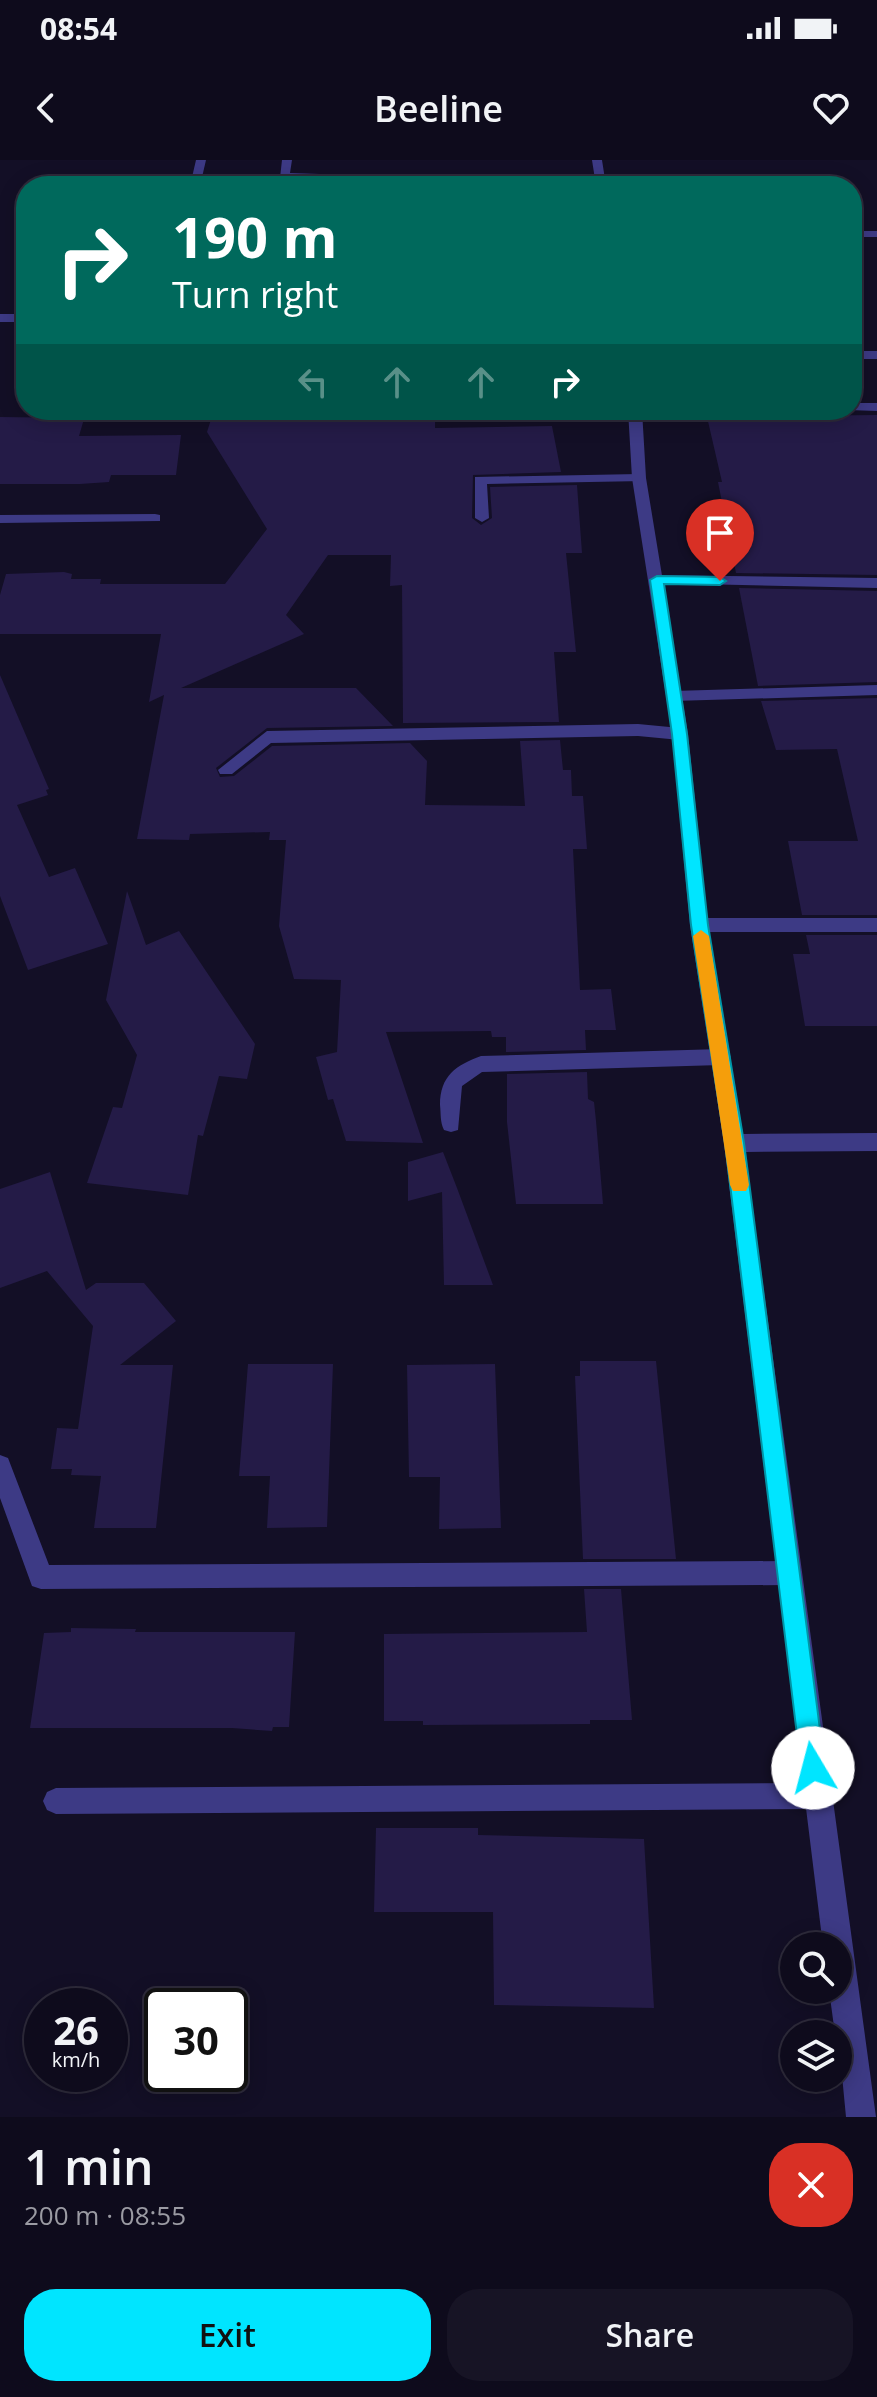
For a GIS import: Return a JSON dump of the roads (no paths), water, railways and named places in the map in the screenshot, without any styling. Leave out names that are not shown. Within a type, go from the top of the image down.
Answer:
[{"type":"street","points":[[636,420],[639,478],[680,734],[699,925],[734,1143],[836,1932]]},
{"type":"street","points":[[482,518],[480,480],[639,478]]},
{"type":"street","points":[[0,519],[155,518]]},
{"type":"street","points":[[657,580],[877,583]]},
{"type":"street","points":[[674,696],[877,690]]},
{"type":"street","points":[[226,770],[267,737],[638,730],[680,734]]},
{"type":"street","points":[[699,925],[877,925]]},
{"type":"street","points":[[451,1124],[450,1088],[459,1072],[481,1064],[721,1057]]},
{"type":"street","points":[[734,1143],[877,1142]]},
{"type":"street","points":[[0,1466],[41,1577],[787,1573]]},
{"type":"street","points":[[56,1801],[817,1796]]},
{"type":"street","points":[[846,2004],[861,2117]]}]
